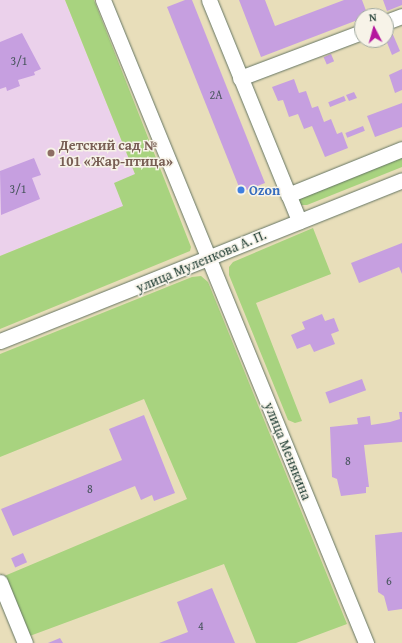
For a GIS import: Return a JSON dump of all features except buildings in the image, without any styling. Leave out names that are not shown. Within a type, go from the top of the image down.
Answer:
[{"type":"street","name":"улица Менякина","points":[[102,0],[366,643]]},
{"type":"street","points":[[209,0],[299,221]]},
{"type":"street","points":[[240,78],[354,35]]},
{"type":"street","points":[[288,195],[402,149]]},
{"type":"street","name":"улица Муленкова А. П.","points":[[0,341],[209,259],[402,180]]},
{"type":"street","points":[[0,582],[25,643]]},
{"type":"shaded area","name":"Детский сад № 101 «Жар-птица»","points":[[0,0],[65,0],[135,174],[123,206],[0,256]]},
{"type":"green space","points":[[65,0],[94,0],[191,247],[190,251],[0,329],[0,256],[123,206],[114,183],[135,174]]},
{"type":"green space","points":[[402,153],[402,167],[307,205],[298,205],[296,196]]},
{"type":"green space","points":[[313,228],[331,274],[256,303],[302,421],[295,423],[288,420],[229,275],[229,267],[233,262]]},
{"type":"green space","points":[[201,276],[208,282],[347,624],[296,643],[256,643],[224,564],[27,637],[2,577],[187,499],[144,399],[0,457],[0,354],[192,277]]},
{"type":"place","name":"Детский сад № 101 «Жар-птица»","points":[[51,153]]},
{"type":"place","name":"Ozon","points":[[241,190]]}]
